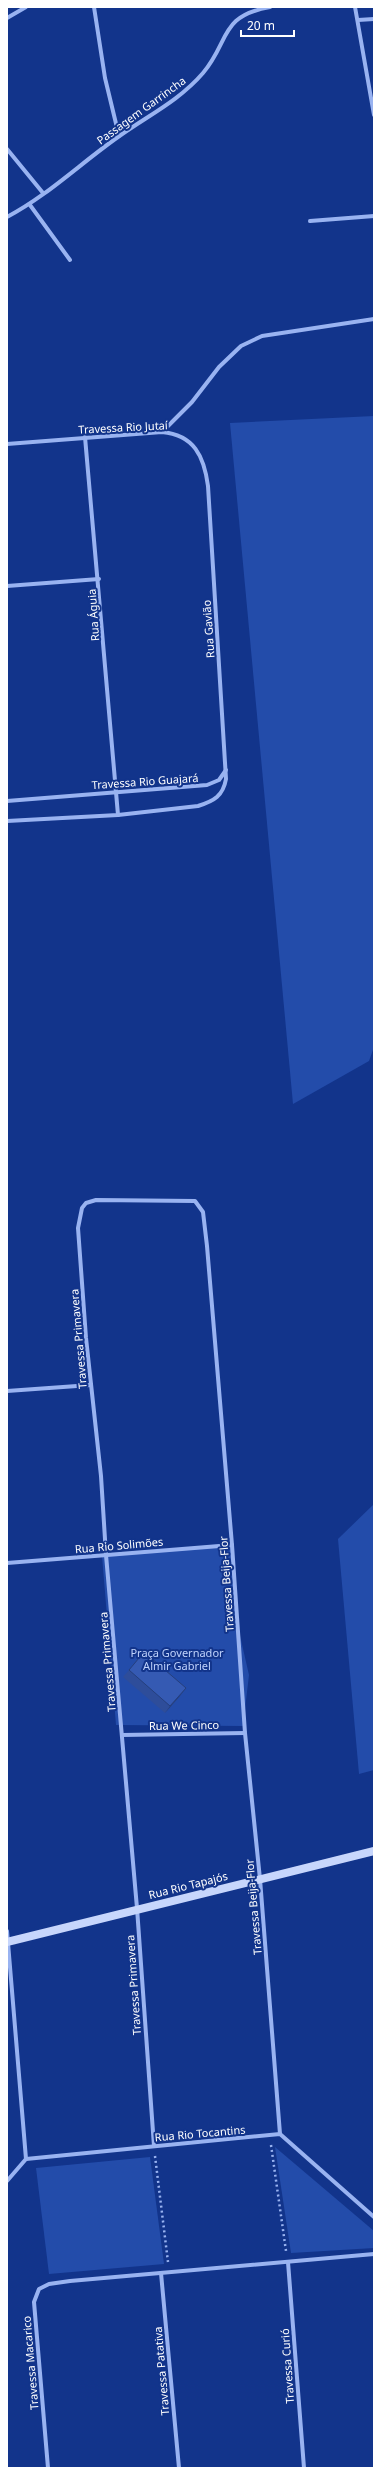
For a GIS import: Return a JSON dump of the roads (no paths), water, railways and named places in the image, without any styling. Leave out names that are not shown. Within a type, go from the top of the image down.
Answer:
[{"type":"street","points":[[7,18],[26,7]]},
{"type":"street","points":[[94,7],[106,78],[119,136]]},
{"type":"street","name":"Passagem Garrincha","points":[[7,217],[30,205],[43,193],[119,136],[189,89],[204,71],[234,22],[256,10],[270,7]]},
{"type":"street","points":[[355,7],[374,115]]},
{"type":"street","points":[[358,20],[374,19]]},
{"type":"street","points":[[7,149],[43,193]]},
{"type":"street","points":[[30,205],[70,260]]},
{"type":"street","points":[[310,221],[374,216]]},
{"type":"street","points":[[162,432],[192,402],[219,367],[241,346],[262,336],[374,319]]},
{"type":"street","name":"Travessa Rio Jutaí","points":[[7,444],[162,432],[179,435],[194,448],[206,467],[208,486]]},
{"type":"street","name":"Rua Águia","points":[[85,437],[99,579],[118,815]]},
{"type":"street","name":"Rua Gavião","points":[[208,486],[226,770]]},
{"type":"street","points":[[7,586],[99,579]]},
{"type":"street","points":[[7,821],[118,815],[174,810],[209,803],[224,789],[226,770]]},
{"type":"street","name":"Travessa Rio Guajará","points":[[7,801],[207,785],[219,780],[226,770]]},
{"type":"street","name":"Travessa Primavera","points":[[110,1200],[96,1200],[86,1203],[82,1208],[78,1228],[91,1384],[101,1476],[106,1555],[137,1908],[154,2146]]},
{"type":"street","name":"Travessa Beija-Flor","points":[[110,1200],[195,1201],[203,1212],[232,1545],[245,1732],[260,1878],[280,2134]]},
{"type":"street","points":[[7,1391],[91,1384]]},
{"type":"street","name":"Rua Rio Solimões","points":[[7,1564],[232,1545]]},
{"type":"street","name":"Rua We Cinco","points":[[122,1735],[245,1732]]},
{"type":"street","name":"Rua Rio Tapajós","points":[[7,1942],[137,1908],[374,1851]]},
{"type":"street","points":[[7,1931],[26,2159],[7,2181]]},
{"type":"street","points":[[280,2134],[374,2217]]},
{"type":"street","name":"Rua Rio Tocantins","points":[[26,2159],[280,2134]]},
{"type":"street","points":[[161,2273],[374,2254]]},
{"type":"street","name":"Travessa Curió","points":[[288,2262],[304,2468]]},
{"type":"street","name":"Travessa Macarico","points":[[48,2468],[34,2302],[37,2292],[43,2287],[70,2281],[161,2273]]},
{"type":"street","name":"Travessa Patativa","points":[[161,2273],[180,2468]]},
{"type":"park label","name":"Praça Governador Almir Gabriel","points":[[177,1658]]}]
